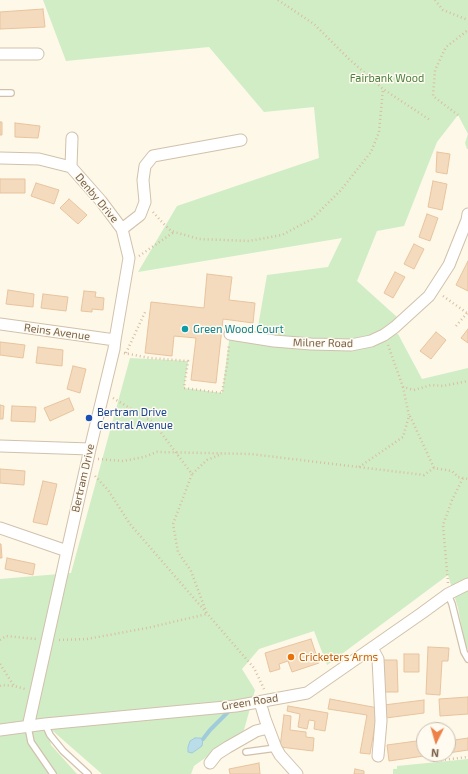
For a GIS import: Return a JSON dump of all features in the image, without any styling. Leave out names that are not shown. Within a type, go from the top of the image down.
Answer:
[{"type":"street","points":[[0,54],[38,54]]},
{"type":"street","points":[[71,167],[72,138]]},
{"type":"street","points":[[122,229],[140,215],[145,202],[143,180],[145,166],[153,156],[242,140]]},
{"type":"street","name":"Denby Drive","points":[[0,158],[38,159],[71,167],[102,201],[122,229]]},
{"type":"street","name":"Milner Road","points":[[230,334],[274,341],[351,345],[371,341],[384,335],[395,328],[429,296],[434,289],[449,265],[468,214]]},
{"type":"street","name":"Bertram Drive","points":[[28,727],[66,551],[114,345],[130,258],[122,229]]},
{"type":"street","name":"Reins Avenue","points":[[0,324],[114,345]]},
{"type":"street","points":[[0,446],[88,458]]},
{"type":"street","points":[[0,528],[66,551]]},
{"type":"street","name":"Green Road","points":[[0,730],[45,724],[236,706],[307,693],[448,594],[468,584]]},
{"type":"street","points":[[372,648],[378,659],[381,721],[378,756]]},
{"type":"street","points":[[265,701],[265,719],[276,748],[280,755],[297,774]]},
{"type":"street","points":[[210,763],[217,754],[228,746],[256,731],[268,728]]},
{"type":"lane","points":[[0,93],[11,93]]},
{"type":"lane","points":[[448,594],[464,652],[468,659]]},
{"type":"lane","points":[[45,724],[50,735],[62,752],[88,774]]},
{"type":"lane","points":[[28,727],[31,742],[53,774]]},
{"type":"lane","points":[[246,752],[276,748]]},
{"type":"path","points":[[278,0],[314,24],[349,59],[383,89],[430,120]]},
{"type":"path","points":[[434,0],[443,10],[468,20]]},
{"type":"path","points":[[458,115],[433,96],[435,70],[446,47],[468,30]]},
{"type":"path","points":[[145,202],[171,231],[199,239],[249,241],[282,235],[312,219],[341,190],[371,152],[379,132],[383,89]]},
{"type":"path","points":[[129,263],[175,232]]},
{"type":"path","points":[[434,289],[468,312],[456,326]]},
{"type":"path","points":[[126,353],[146,310]]},
{"type":"path","points":[[114,345],[126,353],[150,358],[188,361],[184,388],[222,393],[230,334]]},
{"type":"path","points":[[384,335],[403,387],[409,416],[434,468]]},
{"type":"path","points":[[403,387],[414,390],[431,385],[443,386],[468,381]]},
{"type":"path","points":[[104,393],[153,422],[192,474]]},
{"type":"path","points":[[358,467],[403,437],[409,416]]},
{"type":"path","points":[[88,458],[122,461],[144,457],[157,452],[251,454],[424,475],[434,468],[452,470],[458,477],[468,479]]},
{"type":"path","points":[[208,614],[191,571],[178,552],[173,524],[192,474],[207,460],[224,453]]},
{"type":"path","points":[[88,458],[130,524],[254,668],[265,701]]},
{"type":"path","points":[[448,594],[443,525],[452,500],[463,478]]},
{"type":"path","points":[[0,640],[6,636],[47,640],[87,639],[147,628],[208,614]]},
{"type":"path","points":[[0,664],[14,686]]},
{"type":"path","points":[[0,686],[14,686],[35,691]]},
{"type":"path","points":[[456,759],[468,757]]},
{"type":"green space","name":"Fairbank Wood","points":[[43,0],[468,0],[468,134],[458,115],[437,142],[404,226],[377,231],[357,281],[397,317],[385,334],[398,334],[422,379],[468,368],[468,650],[465,644],[458,608],[448,575],[327,665],[314,631],[259,649],[242,669],[255,690],[244,730],[194,766],[191,774],[102,774],[46,725],[51,745],[77,774],[0,774],[0,579],[71,573],[130,358],[188,361],[184,388],[222,393],[230,334],[256,338],[267,275],[328,267],[342,238],[138,272],[177,206],[319,158],[314,107],[264,112],[209,47],[66,61]]},
{"type":"green space","points":[[468,134],[468,149],[467,149],[465,143]]},
{"type":"green space","points":[[468,759],[468,774],[393,774],[393,769],[397,769],[397,766],[438,762],[456,762],[456,760]]},
{"type":"water","points":[[195,738],[203,739],[202,746],[192,753],[188,752],[190,741]]},
{"type":"building","points":[[43,9],[45,27],[0,29],[0,12]]},
{"type":"building","points":[[0,122],[2,122],[2,135],[0,135]]},
{"type":"building","points":[[15,123],[40,126],[38,138],[15,137]]},
{"type":"building","points":[[437,152],[450,154],[447,174],[436,172]]},
{"type":"building","points":[[0,179],[25,179],[25,193],[0,193]]},
{"type":"building","points":[[433,181],[447,184],[442,210],[428,207]]},
{"type":"building","points":[[36,183],[59,190],[54,204],[31,196]]},
{"type":"building","points":[[69,199],[87,215],[78,224],[60,208]]},
{"type":"building","points":[[427,214],[438,218],[430,241],[419,237]]},
{"type":"building","points":[[414,244],[424,249],[414,269],[404,264]]},
{"type":"building","points":[[468,261],[468,291],[456,285]]},
{"type":"building","points":[[395,272],[405,277],[393,298],[384,293]]},
{"type":"building","name":"Green Wood Court","points":[[207,274],[232,277],[229,300],[255,303],[253,323],[223,319],[216,383],[191,380],[196,338],[174,336],[172,356],[145,353],[151,302],[204,308]]},
{"type":"building","points":[[8,290],[34,294],[33,307],[6,304]]},
{"type":"building","points":[[84,291],[96,292],[95,297],[104,298],[103,310],[92,309],[92,312],[81,311]]},
{"type":"building","points":[[43,294],[68,297],[66,311],[41,308]]},
{"type":"building","points":[[468,329],[468,343],[461,338]]},
{"type":"building","points":[[436,332],[446,340],[431,359],[420,351]]},
{"type":"building","points":[[0,342],[25,345],[23,358],[0,355]]},
{"type":"building","points":[[38,347],[63,350],[62,366],[36,363]]},
{"type":"building","points":[[73,366],[86,369],[80,393],[67,389]]},
{"type":"building","points":[[69,398],[74,410],[50,421],[44,408]]},
{"type":"building","points":[[0,405],[4,406],[3,419],[0,419]]},
{"type":"building","points":[[12,406],[36,407],[35,422],[11,421]]},
{"type":"building","points":[[0,469],[25,471],[24,485],[0,483]]},
{"type":"building","points":[[43,481],[57,484],[47,525],[33,522]]},
{"type":"building","points":[[1,544],[2,558],[0,558]]},
{"type":"building","points":[[7,558],[35,564],[33,575],[5,569]]},
{"type":"building","name":"Cricketers Arms","points":[[311,639],[319,663],[292,672],[288,661],[279,664],[280,669],[270,672],[265,653]]},
{"type":"building","points":[[428,647],[449,648],[448,661],[442,661],[440,695],[426,694]]},
{"type":"building","points":[[404,654],[419,654],[419,672],[404,672]]},
{"type":"building","points":[[383,660],[397,660],[398,692],[384,692]]},
{"type":"building","points":[[468,697],[468,714],[440,716],[439,699]]},
{"type":"building","points":[[330,699],[378,708],[370,754],[360,753],[367,715],[328,709]]},
{"type":"building","points":[[424,700],[424,713],[386,718],[384,705]]},
{"type":"building","points":[[288,706],[328,713],[325,731],[314,729],[315,721],[309,720],[307,729],[298,727],[300,714],[287,711]]},
{"type":"building","points":[[284,715],[291,716],[290,730],[306,732],[306,737],[314,738],[313,751],[280,747]]},
{"type":"building","points":[[468,738],[468,750],[456,752],[456,740]]},
{"type":"building","points":[[416,741],[416,757],[389,761],[387,745]]},
{"type":"building","points":[[259,763],[260,774],[230,774],[229,769]]},
{"type":"building","points":[[355,769],[364,771],[364,774],[354,774]]},
{"type":"waterway","points":[[203,739],[231,709]]},
{"type":"place","name":"Green Wood Court","points":[[185,329]]},
{"type":"place","name":"Bertram Drive Central Avenue","points":[[89,418]]},
{"type":"place","name":"Cricketers Arms","points":[[291,657]]}]
